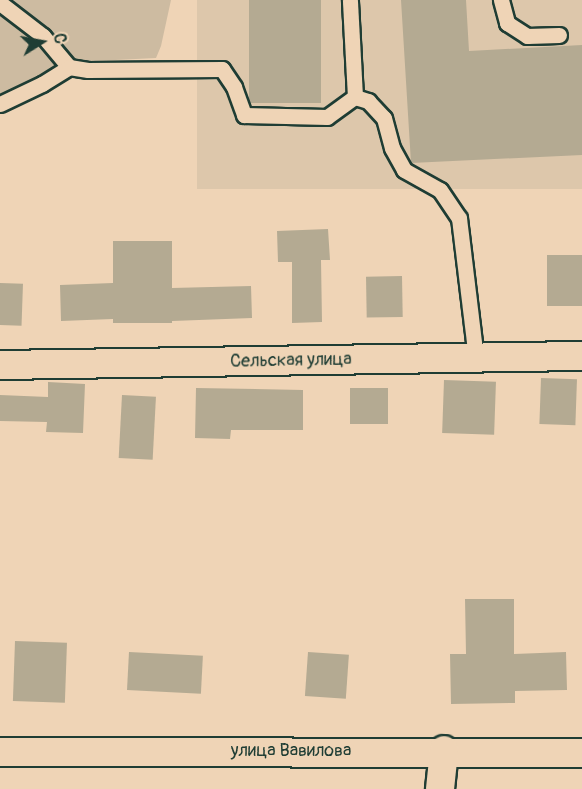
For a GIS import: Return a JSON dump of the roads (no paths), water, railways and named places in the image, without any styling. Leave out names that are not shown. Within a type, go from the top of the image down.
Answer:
[{"type":"street","name":"Сельская улица","points":[[0,364],[582,356]]},
{"type":"street","name":"улица Вавилова","points":[[0,752],[444,750],[582,753]]},
{"type":"street","points":[[440,789],[444,750]]},
{"type":"lane","points":[[350,0],[355,98]]},
{"type":"lane","points":[[501,0],[507,23],[527,36],[559,35]]},
{"type":"lane","points":[[0,3],[43,36],[69,67],[88,70],[222,69],[234,87],[244,115],[327,117],[355,98],[368,101],[384,118],[392,148],[404,170],[441,190],[459,218],[476,359]]},
{"type":"lane","points":[[0,104],[42,84],[69,67]]}]
